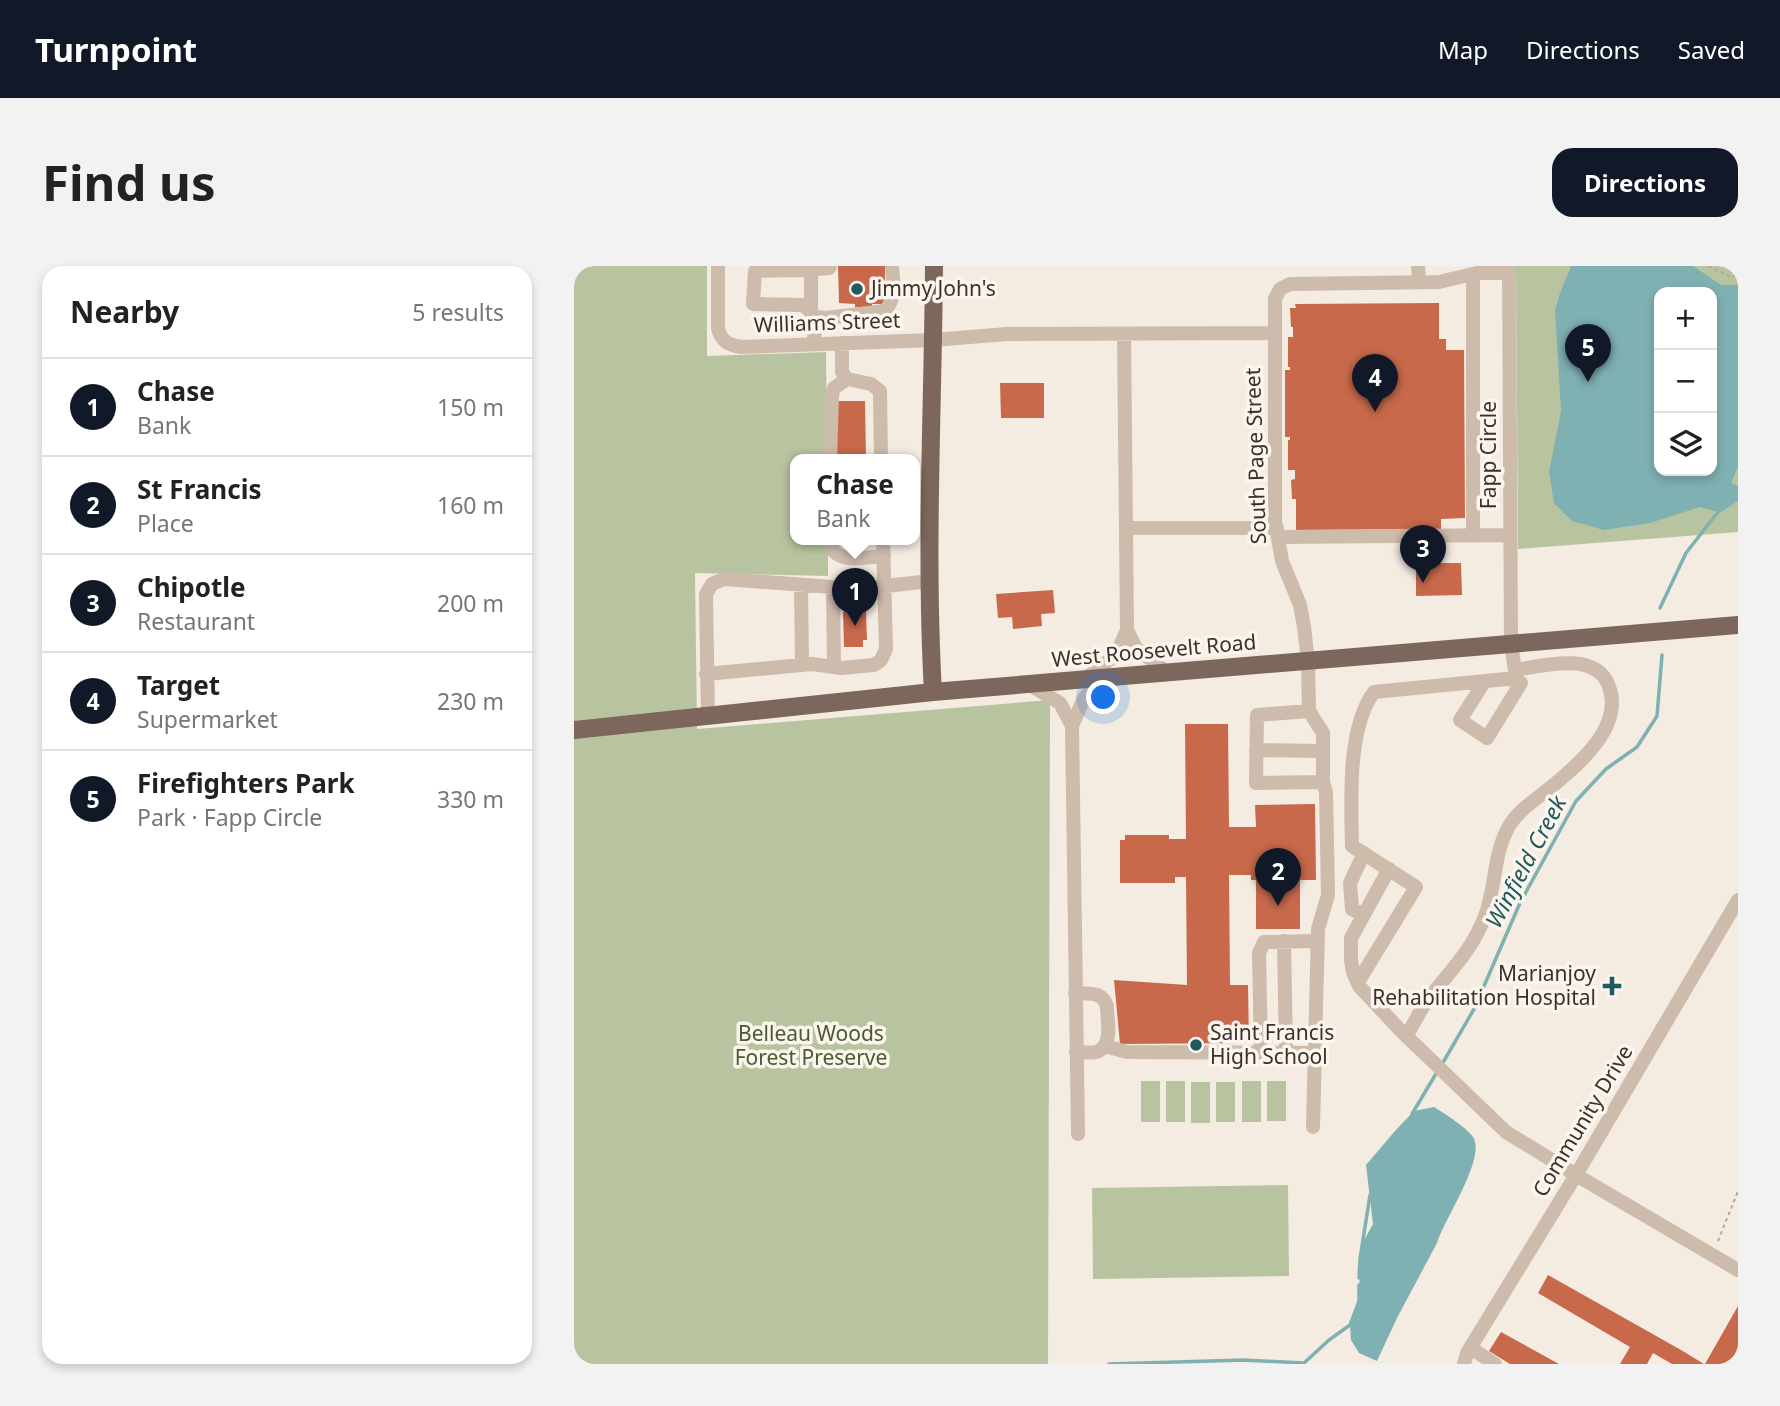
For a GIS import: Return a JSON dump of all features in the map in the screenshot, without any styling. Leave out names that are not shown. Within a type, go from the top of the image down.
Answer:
[{"type":"main road","points":[[933,692],[929,581],[934,266]]},
{"type":"main road","name":"West Roosevelt Road","points":[[574,730],[933,692],[1738,625]]},
{"type":"street","name":"Williams Street","points":[[718,266],[718,328],[720,336],[732,346],[933,340],[1007,334],[1275,333]]},
{"type":"street","points":[[830,267],[755,271],[753,304],[802,305],[813,314],[825,318],[885,311],[894,296],[892,266]]},
{"type":"street","points":[[1418,266],[1419,282],[1439,282],[1473,274],[1509,270]]},
{"type":"street","points":[[811,270],[814,344]]},
{"type":"street","name":"Fapp Circle","points":[[1509,270],[1511,644],[1515,675]]},
{"type":"street","points":[[1473,274],[1473,535]]},
{"type":"street","name":"South Page Street","points":[[1309,711],[1308,661],[1300,606],[1282,561],[1275,521],[1275,299],[1280,289],[1295,283],[1419,282]]},
{"type":"street","points":[[1083,680],[1116,655],[1127,630],[1124,334]]},
{"type":"street","points":[[842,343],[842,372],[848,379],[871,384],[880,391],[881,454]]},
{"type":"street","points":[[830,454],[832,396],[834,388],[848,379]]},
{"type":"street","points":[[1126,528],[1277,533],[1510,535]]},
{"type":"street","points":[[830,545],[838,556],[847,558],[884,556]]},
{"type":"street","points":[[706,674],[819,664],[841,668],[874,665],[881,660],[886,649],[883,545]]},
{"type":"street","points":[[708,716],[706,594],[712,584],[724,579],[860,589],[929,581]]},
{"type":"street","points":[[801,584],[802,665]]},
{"type":"street","points":[[833,587],[834,666]]},
{"type":"street","points":[[1127,630],[1136,648],[1168,673]]},
{"type":"street","points":[[1358,982],[1416,887],[1352,846],[1351,779],[1354,755],[1361,723],[1374,692],[1485,681],[1561,664],[1592,667],[1603,676],[1609,686],[1612,702],[1610,719],[1588,754],[1513,820],[1501,843],[1486,915],[1473,943],[1464,958],[1424,1004],[1406,1036]]},
{"type":"street","points":[[1485,681],[1460,720],[1487,738],[1521,683],[1515,675]]},
{"type":"street","points":[[1078,1134],[1072,726],[1084,698],[1104,678]]},
{"type":"street","points":[[1030,685],[1060,704],[1072,726]]},
{"type":"street","points":[[1313,1127],[1317,941],[1328,895],[1322,733],[1309,711],[1257,715],[1256,783],[1323,782]]},
{"type":"street","points":[[1256,750],[1322,751]]},
{"type":"street","points":[[1364,853],[1350,883],[1352,909],[1364,915]]},
{"type":"street","points":[[1389,869],[1351,938],[1351,960],[1359,986],[1406,1036],[1506,1132],[1737,1268]]},
{"type":"street","name":"Community Drive","points":[[1464,1364],[1471,1348],[1738,900]]},
{"type":"street","points":[[1261,1052],[1259,953],[1264,942],[1317,941]]},
{"type":"street","points":[[1284,942],[1286,1052]]},
{"type":"street","points":[[1075,993],[1099,995],[1106,1002],[1108,1037],[1105,1046],[1098,1052],[1076,1052]]},
{"type":"street","points":[[1105,1046],[1127,1052],[1315,1052]]},
{"type":"street","points":[[1471,1348],[1495,1364]]},
{"type":"path","points":[[1708,266],[1729,276],[1738,276]]},
{"type":"path","points":[[1710,1254],[1721,1236],[1738,1191]]},
{"type":"green space","name":"Belleau Woods Forest Preserve","points":[[574,266],[707,266],[707,356],[826,352],[827,454],[790,454],[790,545],[828,545],[828,576],[695,573],[697,729],[1050,700],[1048,1364],[574,1364]]},
{"type":"green space","points":[[1516,266],[1738,266],[1738,532],[1518,549]]},
{"type":"green space","points":[[1141,1081],[1160,1081],[1160,1122],[1141,1122]]},
{"type":"green space","points":[[1166,1081],[1185,1081],[1185,1122],[1166,1122]]},
{"type":"green space","points":[[1242,1081],[1261,1081],[1261,1122],[1242,1122]]},
{"type":"green space","points":[[1267,1081],[1286,1081],[1286,1121],[1267,1121]]},
{"type":"green space","points":[[1191,1082],[1210,1082],[1210,1123],[1191,1123]]},
{"type":"green space","points":[[1216,1082],[1235,1082],[1235,1122],[1216,1122]]},
{"type":"green space","points":[[1288,1185],[1289,1276],[1093,1279],[1092,1188]]},
{"type":"water","points":[[1571,266],[1693,266],[1721,285],[1738,285],[1738,467],[1731,483],[1738,486],[1738,499],[1718,512],[1700,507],[1650,523],[1604,530],[1572,521],[1554,503],[1549,472],[1561,411],[1555,310]]},
{"type":"water","points":[[1434,1107],[1470,1133],[1476,1146],[1474,1159],[1437,1243],[1377,1361],[1359,1353],[1351,1340],[1350,1325],[1359,1301],[1362,1244],[1373,1224],[1366,1165],[1414,1111]]},
{"type":"building","points":[[838,266],[885,266],[885,304],[872,304],[872,308],[839,303]]},
{"type":"building","points":[[1439,303],[1439,339],[1446,339],[1446,350],[1464,350],[1465,518],[1441,519],[1441,529],[1296,530],[1296,499],[1292,499],[1291,480],[1295,479],[1295,470],[1288,470],[1290,437],[1285,437],[1285,370],[1290,370],[1288,337],[1293,337],[1290,308],[1296,308],[1295,304]]},
{"type":"building","points":[[1000,383],[1044,383],[1044,418],[1001,418]]},
{"type":"building","points":[[837,401],[865,401],[866,454],[835,454]]},
{"type":"building","points":[[1416,563],[1461,563],[1462,595],[1416,596]]},
{"type":"building","points":[[1053,590],[1055,613],[1041,614],[1042,626],[1013,629],[1012,617],[998,618],[996,594]]},
{"type":"building","points":[[866,611],[867,640],[863,640],[863,647],[844,647],[843,612]]},
{"type":"building","points":[[1185,724],[1228,724],[1229,827],[1256,827],[1255,805],[1315,804],[1316,880],[1300,880],[1300,929],[1256,929],[1256,880],[1251,880],[1251,875],[1229,875],[1230,985],[1248,985],[1249,1043],[1120,1044],[1114,980],[1187,985],[1186,877],[1175,877],[1175,883],[1120,883],[1120,840],[1125,840],[1125,835],[1169,835],[1169,839],[1186,839]]},
{"type":"building","points":[[1548,1275],[1704,1364],[1672,1364],[1653,1353],[1647,1364],[1620,1364],[1630,1347],[1538,1293]]},
{"type":"building","points":[[1738,1306],[1738,1358],[1734,1364],[1705,1364]]},
{"type":"building","points":[[1501,1332],[1559,1364],[1510,1364],[1489,1351]]},
{"type":"waterway","name":"Winfield Creek","points":[[1660,608],[1686,553],[1718,512],[1738,499]]},
{"type":"waterway","name":"Winfield Creek","points":[[1441,1066],[1474,1009],[1520,903],[1576,801],[1606,769],[1637,747],[1657,716],[1662,655]]},
{"type":"waterway","name":"Winfield Creek","points":[[1412,1114],[1437,1072]]},
{"type":"waterway","name":"Winfield Creek","points":[[1359,1278],[1370,1195]]},
{"type":"waterway","name":"Winfield Creek","points":[[1109,1364],[1243,1360],[1304,1363],[1350,1325],[1359,1301],[1359,1285]]},
{"type":"place","name":"Jimmy John's","points":[[857,289]]},
{"type":"place","name":"Firefighters Park","points":[[1588,382]]},
{"type":"place","name":"Target","points":[[1375,412]]},
{"type":"place","name":"Chipotle","points":[[1423,583]]},
{"type":"place","name":"Chase","points":[[855,626]]},
{"type":"place","name":"St Francis","points":[[1278,906]]},
{"type":"place","name":"Marianjoy Rehabilitation Hospital","points":[[1612,986]]},
{"type":"place","name":"Saint Francis High School","points":[[1196,1045]]}]
